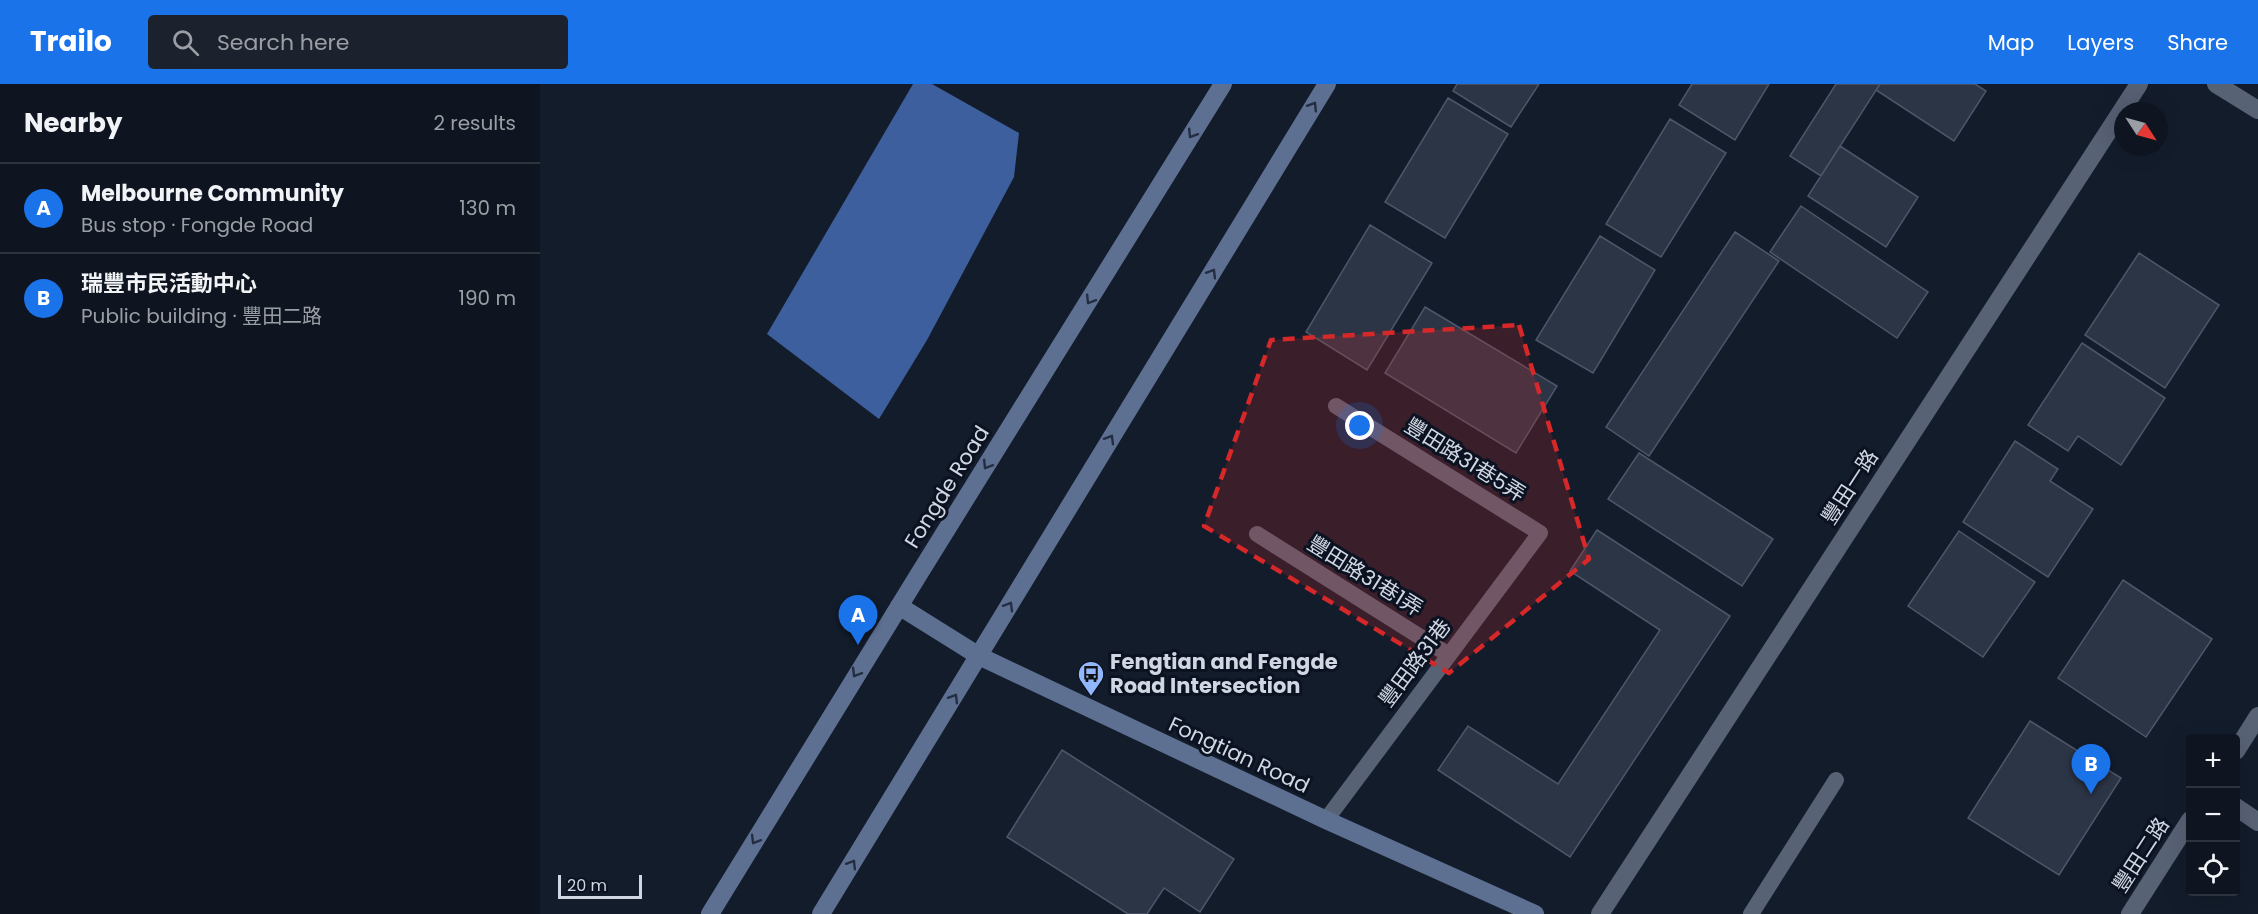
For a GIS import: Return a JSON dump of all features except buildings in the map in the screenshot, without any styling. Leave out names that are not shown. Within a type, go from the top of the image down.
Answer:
[{"type":"main road","name":"Fongde Road","points":[[710,914],[865,659],[1223,84]]},
{"type":"main road","points":[[821,914],[1327,84]]},
{"type":"main road","name":"Fongtian Road","points":[[899,606],[979,656],[1326,820],[1535,914]]},
{"type":"street","name":"豐田一路","points":[[1600,914],[2139,84]]},
{"type":"street","points":[[2216,84],[2258,110]]},
{"type":"street","points":[[2240,743],[2258,716]]},
{"type":"street","points":[[2240,810],[2258,822]]},
{"type":"street","name":"豐田二路","points":[[2130,914],[2186,826]]},
{"type":"lane","name":"豐田路31巷5弄","points":[[1336,406],[1540,533]]},
{"type":"lane","name":"豐田路31巷","points":[[1326,820],[1540,533]]},
{"type":"lane","name":"豐田路31巷1弄","points":[[1257,534],[1449,655]]},
{"type":"lane","points":[[1751,914],[1836,780]]},
{"type":"highlighted area","points":[[1519,325],[1589,559],[1449,673],[1204,526],[1271,340]]},
{"type":"water","points":[[913,84],[932,84],[1019,133],[1014,177],[927,340],[879,419],[767,334]]},
{"type":"place","name":"Melbourne Community","points":[[858,645]]},
{"type":"place","name":"Fengtian and Fengde Road Intersection","points":[[1091,697]]},
{"type":"place","name":"瑞豐市民活動中心","points":[[2091,794]]}]
